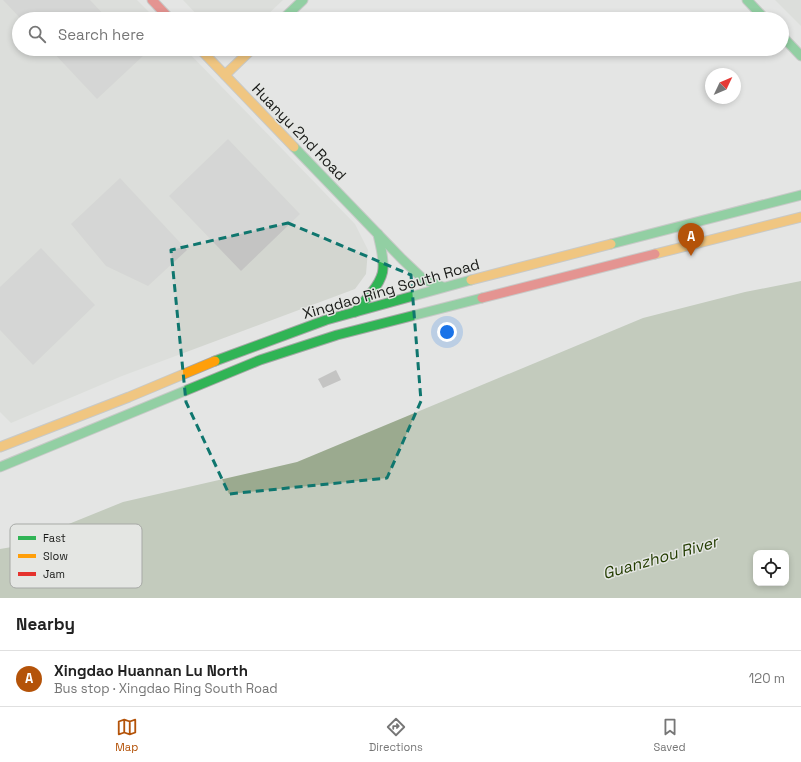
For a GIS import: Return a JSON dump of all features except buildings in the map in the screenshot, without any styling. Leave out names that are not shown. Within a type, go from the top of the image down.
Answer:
[{"type":"main road","points":[[152,0],[163,12]]},
{"type":"main road","points":[[290,12],[303,0]]},
{"type":"main road","points":[[747,0],[758,12]]},
{"type":"main road","points":[[789,43],[801,56]]},
{"type":"main road","name":"Huanyu 2nd Road","points":[[207,56],[423,279],[442,288]]},
{"type":"main road","points":[[225,75],[245,56]]},
{"type":"main road","name":"Xingdao Ring South Road","points":[[2,444],[129,397],[197,368],[280,336],[326,320],[442,288],[801,195]]},
{"type":"main road","name":"Xingdao Ring South Road","points":[[2,466],[260,360],[329,337],[801,218]]},
{"type":"main road","points":[[355,312],[383,273],[378,234]]},
{"type":"main road","points":[[2,444],[7,452],[2,466]]},
{"type":"highlighted area","points":[[288,223],[411,275],[421,401],[387,478],[229,494],[186,402],[171,250]]},
{"type":"shaded area","points":[[0,0],[137,0],[149,12],[12,12],[12,56],[192,56],[355,224],[368,250],[366,274],[355,289],[122,376],[11,423],[0,412]]},
{"type":"shaded area","points":[[183,0],[283,0],[270,12],[194,12]]},
{"type":"shaded area","points":[[775,0],[801,0],[801,26],[789,14],[789,12],[787,12]]},
{"type":"water","name":"Guanzhou River","points":[[801,281],[801,598],[0,598],[0,549],[10,547],[10,588],[142,588],[142,524],[69,524],[123,502],[297,462],[643,318],[745,292]]},
{"type":"traffic: fast","points":[[290,12],[303,0]]},
{"type":"traffic: fast","points":[[747,0],[758,12]]},
{"type":"traffic: fast","points":[[789,43],[801,56]]},
{"type":"traffic: fast","points":[[294,147],[423,279],[443,287]]},
{"type":"traffic: fast","points":[[611,244],[801,195]]},
{"type":"traffic: fast","points":[[355,312],[377,286],[382,274],[383,260],[378,234]]},
{"type":"traffic: fast","points":[[215,361],[326,320],[471,280]]},
{"type":"traffic: fast","points":[[0,467],[260,360],[337,335],[482,298]]},
{"type":"traffic: slow","points":[[207,56],[294,147]]},
{"type":"traffic: slow","points":[[225,75],[245,56]]},
{"type":"traffic: slow","points":[[655,254],[801,217]]},
{"type":"traffic: slow","points":[[471,280],[611,244]]},
{"type":"traffic: slow","points":[[0,447],[129,397],[215,361]]},
{"type":"traffic: jam","points":[[152,0],[163,12]]},
{"type":"traffic: jam","points":[[482,298],[655,254]]},
{"type":"place","name":"Xingdao Huannan Lu North","points":[[691,256]]}]
